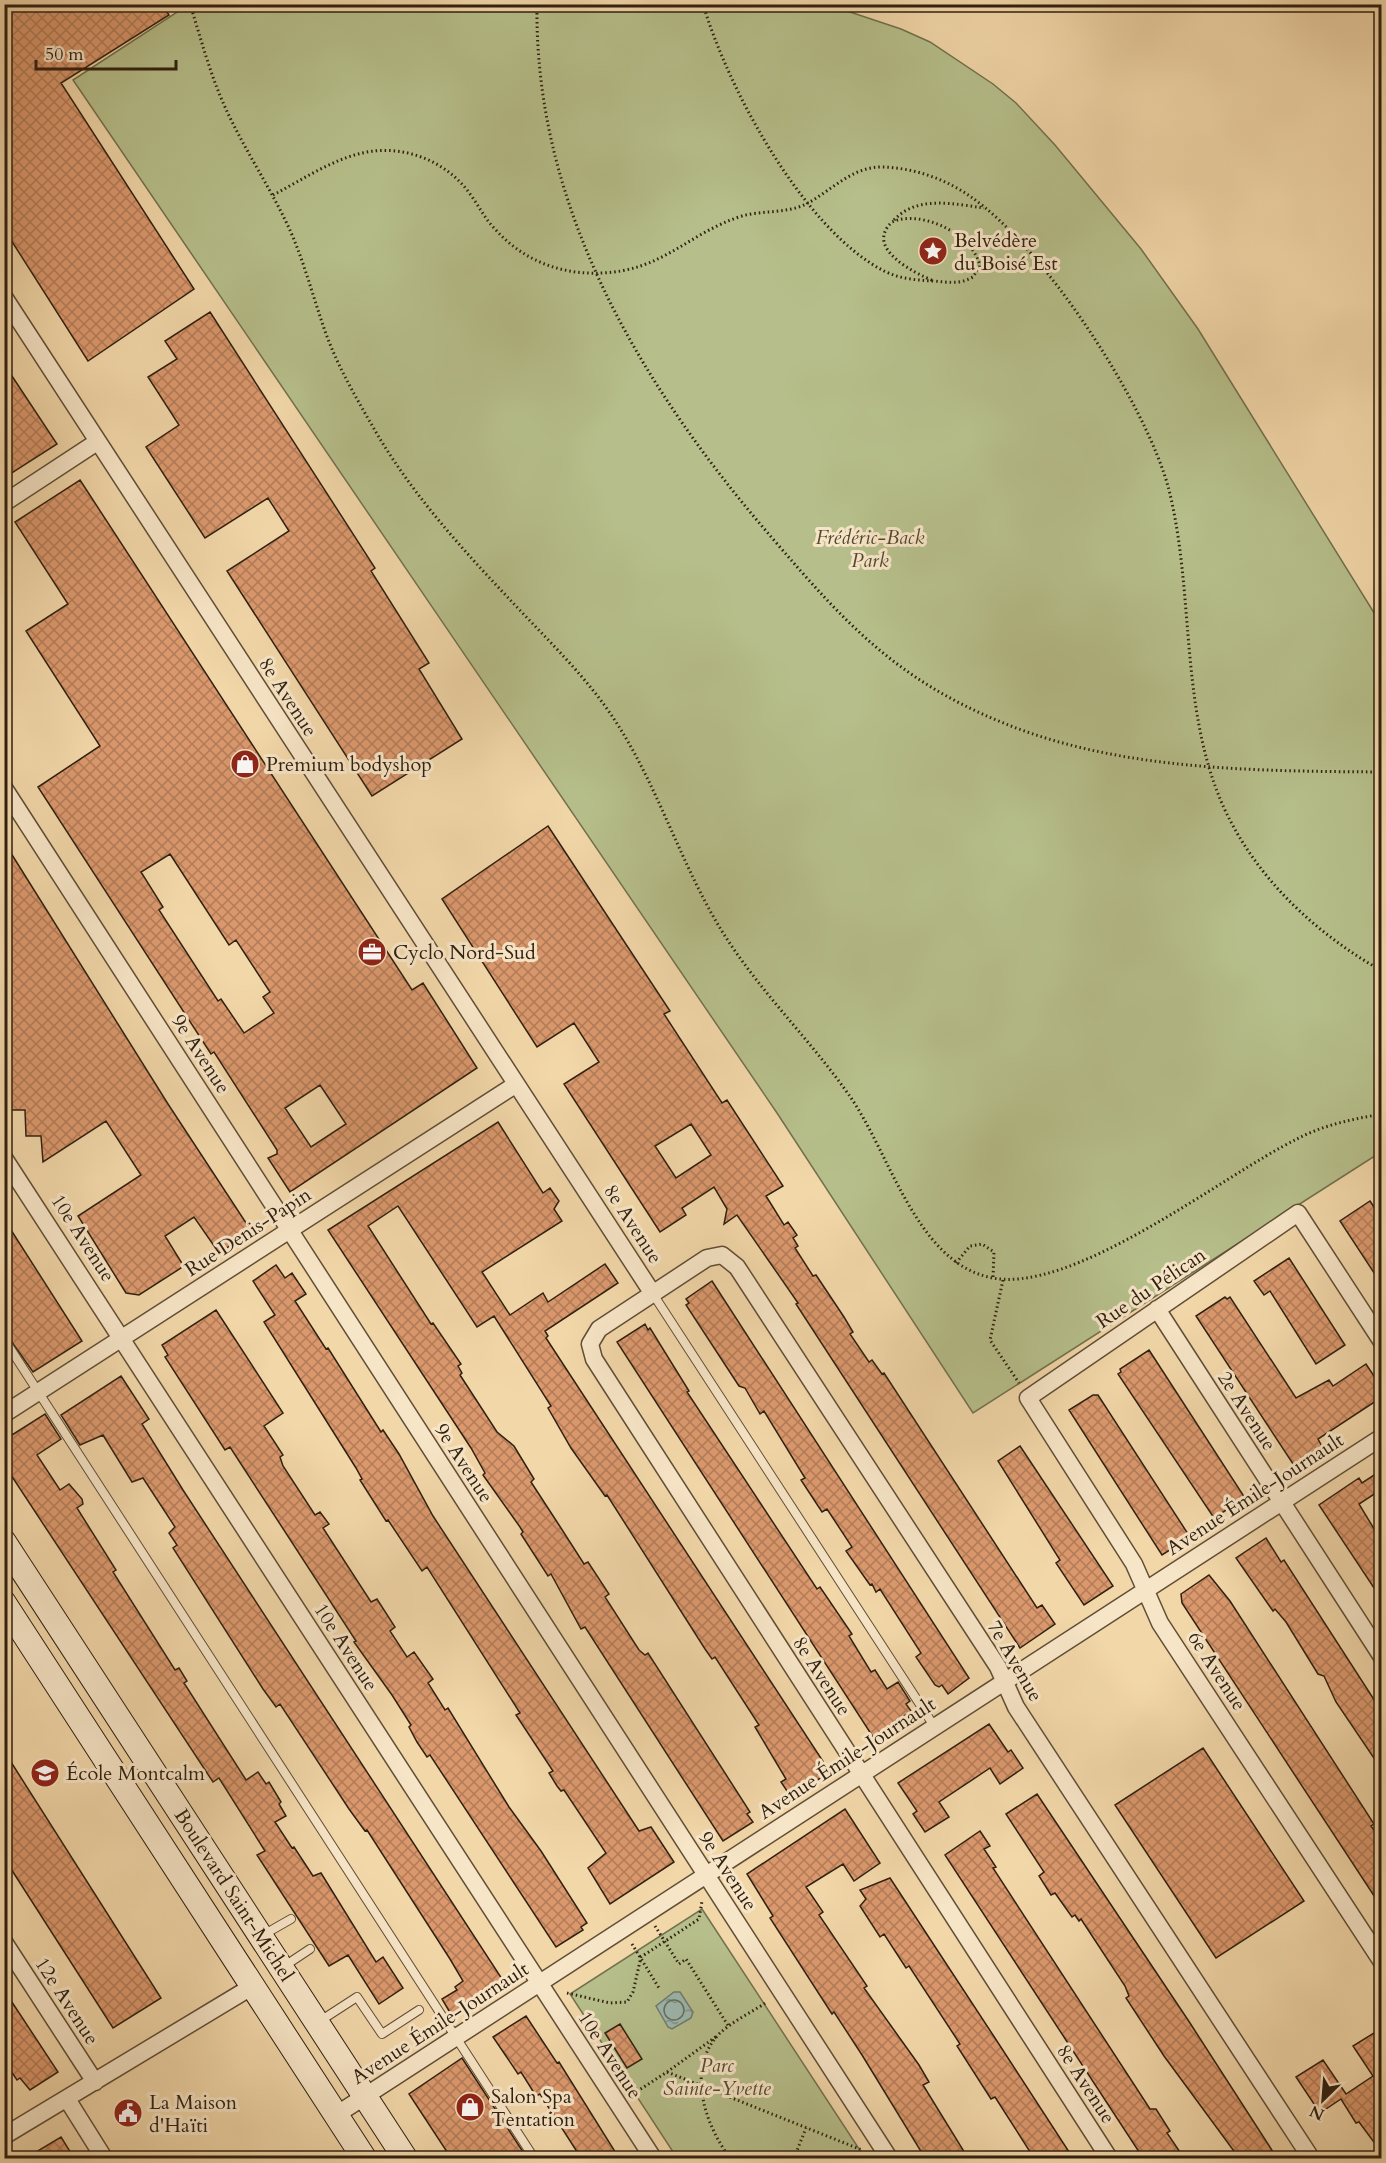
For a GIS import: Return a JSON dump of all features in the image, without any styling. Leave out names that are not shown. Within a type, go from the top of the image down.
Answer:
[{"type":"main road","name":"Boulevard Saint-Michel","points":[[4,1542],[405,2158]]},
{"type":"main road","name":"Boulevard Saint-Michel","points":[[4,1603],[364,2158]]},
{"type":"street","name":"8e Avenue","points":[[4,297],[653,1294],[598,1329],[590,1344],[594,1359],[859,1774],[1109,2158]]},
{"type":"street","points":[[4,503],[97,442]]},
{"type":"street","name":"9e Avenue","points":[[4,788],[889,2158]]},
{"type":"street","name":"Rue Denis-Papin","points":[[4,1414],[515,1085]]},
{"type":"street","name":"10e Avenue","points":[[4,1158],[653,2158]]},
{"type":"street","name":"Rue du Pélican","points":[[1028,1398],[1298,1213],[1382,1342]]},
{"type":"street","name":"7e Avenue","points":[[653,1294],[707,1258],[722,1256],[737,1267],[998,1667],[1016,1707],[1311,2158]]},
{"type":"street","name":"2e Avenue","points":[[1157,1308],[1382,1657]]},
{"type":"street","name":"6e Avenue","points":[[1028,1398],[1134,1564],[1160,1623],[1382,1962]]},
{"type":"street","name":"Avenue Émile-Journault","points":[[336,2115],[1382,1437]]},
{"type":"street","name":"12e Avenue","points":[[4,1942],[95,2082]]},
{"type":"street","points":[[4,2136],[253,1986]]},
{"type":"street","points":[[66,2100],[104,2158]]},
{"type":"lane","points":[[653,1294],[933,1726]]},
{"type":"lane","points":[[4,1339],[534,2158]]},
{"type":"lane","points":[[261,1937],[291,1918]]},
{"type":"lane","points":[[281,1968],[310,1949]]},
{"type":"lane","points":[[317,2023],[357,1997],[382,2034],[419,2010]]},
{"type":"path","points":[[190,4],[223,103],[273,195],[297,246],[333,352],[376,433],[412,486],[453,537],[604,704],[638,758],[684,860],[714,918],[752,975],[848,1093],[872,1131],[923,1228],[933,1242],[956,1263],[974,1273],[993,1278],[1003,1280],[1053,1272],[1075,1264],[1160,1221],[1296,1139],[1337,1124],[1382,1114]]},
{"type":"path","points":[[537,4],[538,62],[550,144],[570,211],[596,274],[637,354],[691,437],[804,576],[880,653],[948,698],[1034,735],[1099,752],[1208,765],[1382,772]]},
{"type":"path","points":[[703,4],[720,54],[739,93],[809,203],[839,238],[871,263],[897,276],[956,283],[973,278],[980,266],[973,249],[964,240],[941,226],[911,220],[891,222]]},
{"type":"path","points":[[273,195],[358,154],[393,151],[412,154],[434,162],[460,182],[493,227],[521,252],[558,269],[596,274],[648,265],[729,221],[759,212],[791,210],[809,203],[857,172],[884,167],[924,174],[942,181],[986,208],[1033,256],[1081,321],[1127,395],[1155,451],[1168,486],[1177,533],[1196,708],[1208,765],[1224,808],[1240,837],[1277,888],[1324,933],[1382,971]]},
{"type":"path","points":[[934,281],[908,269],[891,254],[884,238],[885,230],[904,211],[927,203],[986,208]]},
{"type":"path","points":[[956,1263],[970,1246],[982,1244],[994,1252],[993,1278]]},
{"type":"path","points":[[1003,1280],[990,1340],[1028,1398]]},
{"type":"path","points":[[560,1991],[621,2004],[627,2002],[633,1992],[640,1958],[699,1919],[706,1876]]},
{"type":"path","points":[[648,1914],[679,1964],[686,1959],[729,2027]]},
{"type":"path","points":[[640,1958],[659,1988]]},
{"type":"path","points":[[618,2104],[781,1992]]},
{"type":"path","points":[[719,2034],[706,2057],[700,2085],[713,2129],[730,2158]]},
{"type":"path","points":[[667,2072],[873,2155]]},
{"type":"path","points":[[794,2158],[806,2128]]},
{"type":"path","points":[[844,2158],[865,2151]]},
{"type":"green space","name":"Frédéric-Back Park","points":[[826,4],[901,29],[930,42],[993,84],[1016,103],[1055,145],[1141,249],[1198,329],[1381,624],[1381,1152],[973,1413],[777,1113],[73,80],[185,7],[184,5]]},
{"type":"green space","name":"Parc Sainte-Yvette","points":[[702,1909],[865,2158],[677,2158],[570,1994]]},
{"type":"water","points":[[674,1992],[680,1992],[693,2012],[691,2018],[672,2029],[668,2027],[656,2006]]},
{"type":"building","points":[[20,4],[162,4],[169,15],[61,83],[194,289],[88,361],[4,229],[4,14]]},
{"type":"building","points":[[210,312],[375,568],[371,571],[429,663],[419,669],[462,739],[372,796],[227,571],[289,531],[268,498],[205,538],[146,447],[179,425],[148,377],[177,359],[165,341]]},
{"type":"building","points":[[4,364],[57,444],[4,478]]},
{"type":"building","points":[[80,480],[412,990],[423,983],[477,1068],[290,1192],[268,1158],[277,1154],[277,1150],[214,1052],[211,1054],[38,787],[100,746],[26,631],[68,604],[15,522]],"holes":[[[170,854],[229,945],[236,940],[270,992],[263,997],[274,1013],[244,1033],[221,999],[218,1001],[159,910],[163,907],[141,872]],[[320,1085],[346,1124],[311,1147],[285,1108]]]},
{"type":"building","points":[[548,826],[670,1011],[664,1014],[722,1103],[727,1100],[783,1186],[766,1196],[784,1225],[788,1222],[797,1235],[793,1238],[798,1246],[795,1248],[844,1317],[853,1332],[850,1334],[869,1362],[872,1360],[882,1374],[884,1373],[1037,1608],[1042,1605],[1055,1624],[1020,1648],[796,1304],[798,1303],[737,1215],[724,1224],[727,1209],[714,1187],[682,1208],[686,1215],[660,1232],[564,1084],[599,1062],[574,1023],[537,1047],[442,899]],"holes":[[[691,1124],[711,1155],[676,1178],[655,1146]]]},
{"type":"building","points":[[4,842],[168,1104],[252,1232],[219,1253],[194,1217],[165,1236],[183,1265],[181,1268],[139,1295],[126,1293],[78,1216],[141,1175],[106,1121],[43,1162],[41,1136],[26,1136],[25,1110],[10,1110],[4,1102]]},
{"type":"building","points":[[498,1122],[543,1193],[550,1188],[559,1201],[554,1209],[562,1221],[482,1272],[510,1315],[543,1293],[548,1302],[605,1264],[618,1283],[545,1331],[548,1336],[546,1338],[830,1772],[791,1797],[781,1782],[786,1779],[755,1727],[759,1725],[715,1657],[712,1659],[705,1649],[607,1495],[605,1496],[571,1448],[548,1408],[551,1406],[494,1316],[477,1327],[398,1206],[368,1226],[431,1324],[433,1323],[461,1364],[458,1366],[462,1373],[460,1375],[497,1432],[514,1446],[534,1479],[531,1482],[584,1564],[588,1562],[609,1594],[605,1597],[639,1650],[645,1655],[648,1653],[750,1812],[747,1814],[753,1822],[723,1841],[585,1627],[581,1629],[551,1574],[548,1576],[521,1534],[523,1532],[520,1527],[483,1475],[485,1473],[471,1448],[328,1230]]},
{"type":"building","points":[[1370,1201],[1382,1219],[1382,1285],[1340,1221]]},
{"type":"building","points":[[4,1219],[82,1341],[33,1372],[4,1331]]},
{"type":"building","points":[[1289,1258],[1345,1345],[1316,1364],[1270,1291],[1264,1295],[1254,1281]]},
{"type":"building","points":[[276,1265],[285,1278],[292,1273],[306,1294],[295,1301],[381,1432],[383,1430],[399,1454],[433,1516],[639,1831],[651,1827],[674,1862],[610,1904],[588,1868],[606,1853],[564,1790],[561,1791],[557,1786],[549,1773],[553,1771],[516,1715],[520,1713],[427,1567],[422,1571],[388,1520],[386,1521],[360,1480],[362,1479],[356,1468],[264,1322],[275,1315],[253,1281]]},
{"type":"building","points":[[712,1281],[969,1678],[948,1694],[942,1685],[939,1687],[935,1685],[916,1657],[921,1653],[880,1589],[876,1592],[846,1551],[852,1547],[827,1509],[822,1512],[801,1480],[805,1478],[764,1411],[760,1414],[745,1388],[739,1386],[686,1305],[689,1303],[686,1299]]},
{"type":"building","points":[[1225,1297],[1227,1299],[1230,1297],[1296,1398],[1329,1380],[1333,1386],[1366,1364],[1382,1388],[1382,1397],[1318,1439],[1325,1452],[1297,1470],[1196,1316]]},
{"type":"building","points":[[216,1310],[283,1413],[264,1426],[283,1455],[280,1457],[283,1466],[315,1515],[320,1512],[329,1524],[323,1528],[371,1602],[377,1599],[395,1627],[390,1631],[407,1657],[414,1652],[433,1679],[428,1683],[445,1710],[448,1708],[509,1807],[541,1851],[587,1923],[581,1927],[583,1930],[556,1947],[430,1755],[427,1757],[417,1742],[409,1727],[411,1725],[392,1695],[354,1642],[356,1641],[230,1447],[225,1450],[165,1357],[168,1355],[162,1345]]},
{"type":"building","points":[[645,1324],[648,1330],[650,1328],[689,1391],[687,1392],[817,1589],[820,1587],[852,1634],[849,1636],[871,1672],[875,1670],[887,1689],[898,1682],[910,1701],[906,1704],[911,1711],[873,1737],[617,1342]]},
{"type":"building","points":[[1149,1350],[1245,1498],[1214,1518],[1118,1374],[1121,1372],[1120,1369]]},
{"type":"building","points":[[121,1376],[149,1419],[142,1424],[183,1490],[504,1982],[452,2016],[442,1999],[457,1990],[455,1987],[463,1981],[367,1830],[365,1831],[349,1809],[280,1704],[276,1707],[263,1689],[173,1548],[177,1545],[169,1533],[175,1527],[143,1478],[132,1482],[103,1435],[80,1445],[61,1415]]},
{"type":"building","points":[[1093,1395],[1098,1395],[1190,1537],[1162,1555],[1069,1410]]},
{"type":"building","points":[[45,1414],[61,1439],[37,1455],[60,1490],[69,1484],[82,1499],[83,1504],[77,1508],[116,1570],[113,1572],[175,1670],[179,1668],[187,1681],[184,1683],[246,1780],[258,1772],[266,1784],[269,1782],[286,1816],[275,1822],[292,1848],[294,1847],[313,1876],[321,1873],[376,1962],[383,1957],[403,1988],[379,2004],[348,1955],[329,1966],[257,1855],[265,1851],[219,1778],[213,1782],[7,1469],[4,1440]]},
{"type":"building","points":[[1020,1446],[1113,1586],[1084,1605],[1056,1563],[1060,1560],[998,1461]]},
{"type":"building","points":[[1382,1470],[1382,1489],[1359,1504],[1382,1542],[1382,1600],[1319,1505],[1359,1478],[1362,1483]]},
{"type":"building","points":[[1266,1538],[1281,1562],[1284,1560],[1382,1712],[1382,1770],[1336,1702],[1324,1676],[1318,1674],[1286,1622],[1275,1609],[1273,1611],[1236,1558]]},
{"type":"building","points":[[1209,1575],[1230,1601],[1374,1824],[1371,1826],[1382,1841],[1382,1908],[1182,1603],[1181,1594]]},
{"type":"building","points":[[989,1724],[1008,1752],[1011,1750],[1023,1768],[1000,1784],[990,1768],[939,1802],[949,1817],[925,1832],[913,1814],[917,1811],[898,1783]]},
{"type":"building","points":[[1203,1748],[1304,1901],[1216,1958],[1115,1805]]},
{"type":"building","points":[[4,1751],[161,1998],[113,2028],[4,1858]]},
{"type":"building","points":[[1037,1794],[1277,2158],[1239,2158],[1164,2056],[1126,1998],[1129,1996],[1125,1986],[1081,1919],[1079,1921],[1075,1915],[1072,1917],[1055,1893],[1051,1895],[1039,1876],[1044,1872],[1006,1814]]},
{"type":"building","points":[[845,1809],[880,1863],[854,1881],[843,1864],[806,1887],[823,1912],[819,1915],[867,1986],[864,1988],[919,2065],[929,2082],[923,2085],[968,2158],[925,2158],[862,2055],[834,2012],[832,2014],[770,1918],[773,1916],[747,1874]]},
{"type":"building","points":[[980,1831],[990,1846],[984,1849],[996,1867],[993,1868],[1150,2109],[1156,2109],[1170,2131],[1167,2133],[1184,2158],[1143,2158],[945,1855]]},
{"type":"building","points":[[890,1878],[1073,2158],[1034,2158],[995,2097],[991,2099],[957,2046],[960,2044],[909,1966],[906,1968],[884,1934],[880,1937],[860,1906],[866,1899],[860,1890]]},
{"type":"building","points":[[4,1990],[58,2072],[30,2090],[20,2078],[17,2080],[4,2061]]},
{"type":"building","points":[[526,2016],[557,2063],[559,2062],[619,2158],[581,2158],[540,2094],[536,2096],[521,2072],[518,2074],[493,2037]]},
{"type":"building","points":[[620,2024],[642,2059],[627,2068],[605,2033]]},
{"type":"building","points":[[1382,2028],[1382,2153],[1359,2122],[1356,2123],[1341,2099],[1320,2113],[1296,2077],[1323,2060],[1346,2094],[1373,2076],[1353,2046]]},
{"type":"building","points":[[462,2058],[527,2158],[451,2158],[409,2094]]},
{"type":"building","points":[[61,2137],[74,2158],[26,2158]]},
{"type":"place","name":"Belvédère du Boisé Est","points":[[933,251]]},
{"type":"place","name":"Premium bodyshop","points":[[245,764]]},
{"type":"place","name":"Cyclo Nord-Sud","points":[[372,952]]},
{"type":"place","name":"École Montcalm","points":[[45,1773]]},
{"type":"place","name":"Salon Spa Tentation","points":[[470,2107]]},
{"type":"place","name":"La Maison d'Haïti","points":[[128,2113]]}]
